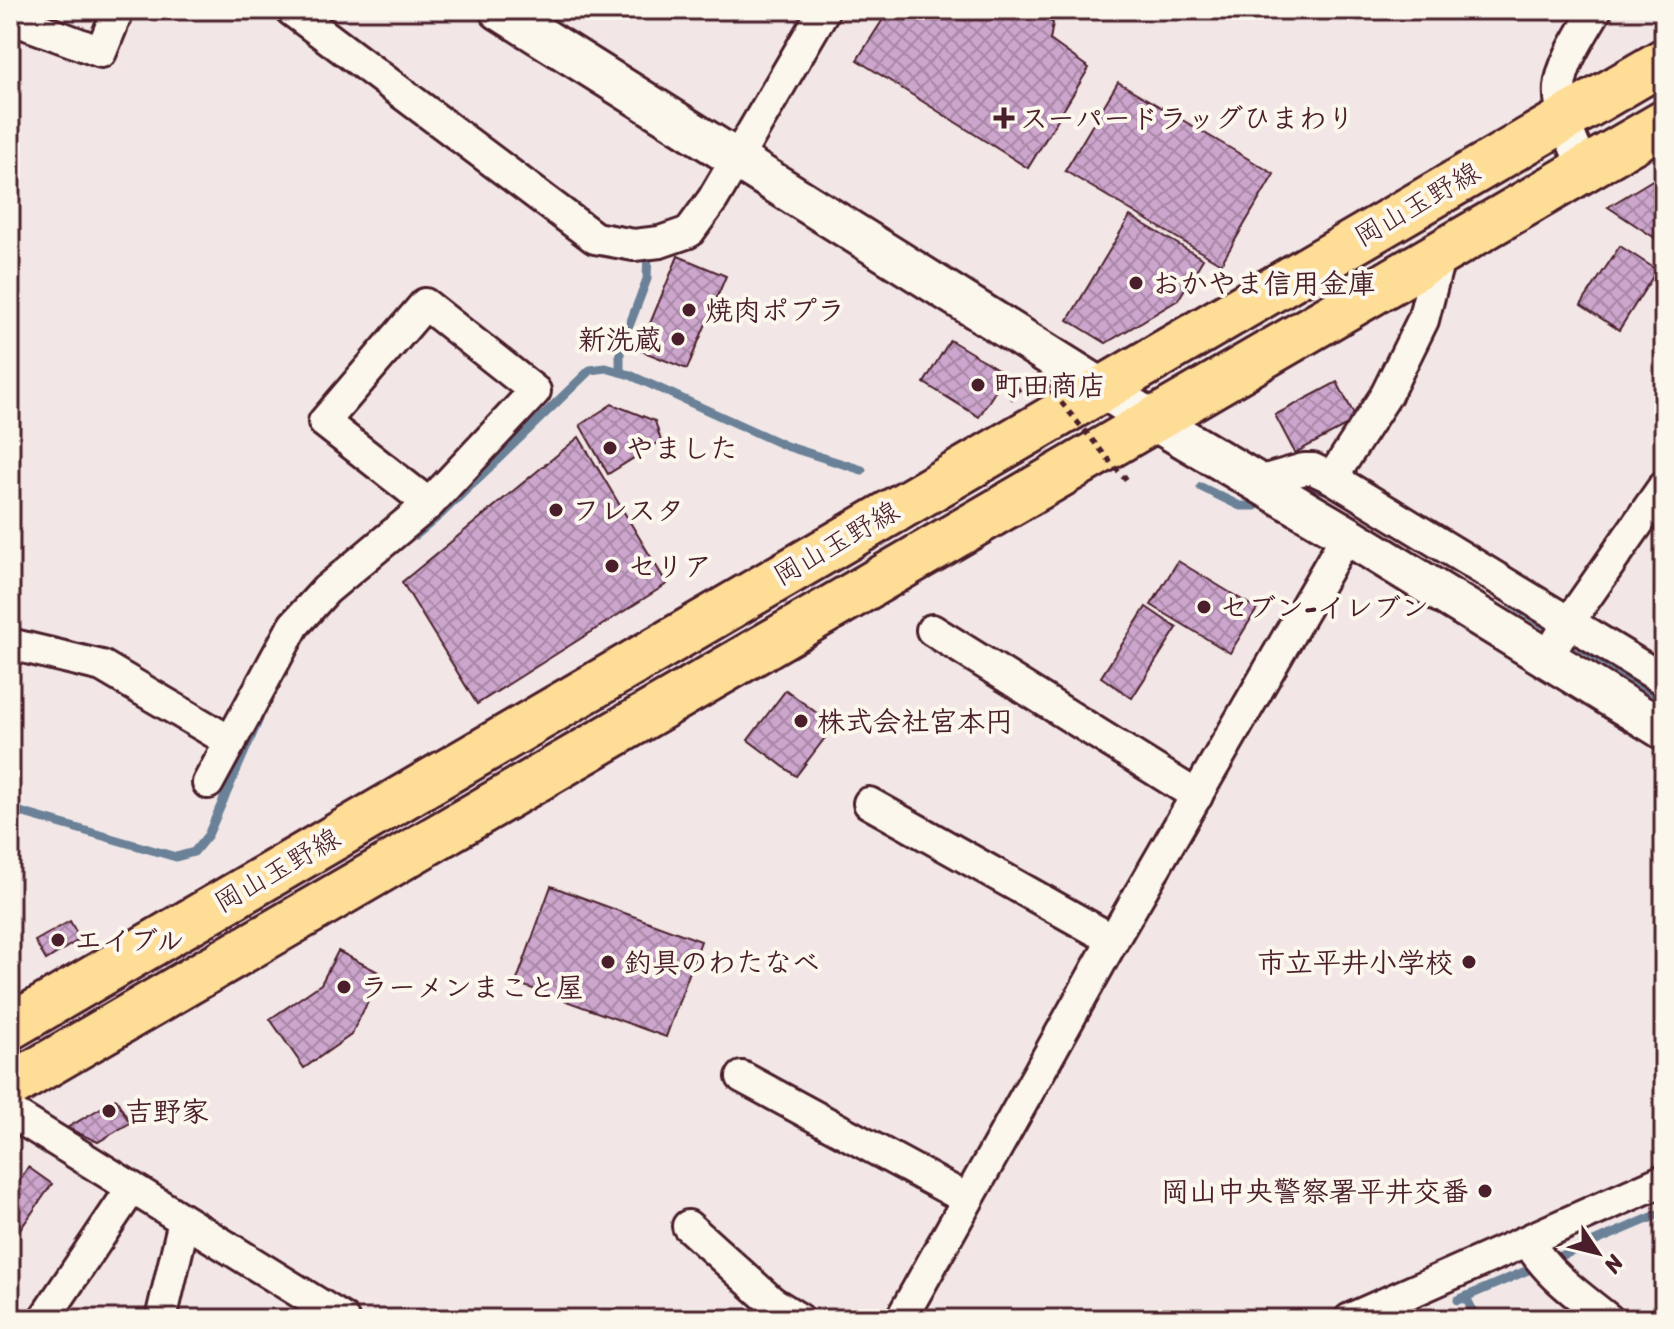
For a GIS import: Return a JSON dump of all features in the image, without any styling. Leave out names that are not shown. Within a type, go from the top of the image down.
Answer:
[{"type":"main road","name":"岡山玉野線","points":[[10,1027],[1664,61]]},
{"type":"main road","name":"岡山玉野線","points":[[10,1086],[1664,123]]},
{"type":"street","points":[[10,18],[101,52],[118,10]]},
{"type":"street","points":[[291,10],[595,238],[634,245],[660,242],[689,232],[713,199],[824,10]]},
{"type":"street","points":[[499,10],[1154,421],[1347,535],[1560,637],[1664,680]]},
{"type":"street","points":[[1584,169],[1562,120],[1559,86],[1565,62],[1596,10]]},
{"type":"street","points":[[1332,478],[1386,395],[1423,320],[1440,254]]},
{"type":"street","points":[[208,783],[294,625],[326,590],[429,504],[535,391],[425,304],[324,422],[429,504]]},
{"type":"street","points":[[1258,482],[1304,469],[1313,469],[1332,478],[1560,637],[1664,730]]},
{"type":"street","points":[[1560,637],[1664,486]]},
{"type":"street","points":[[901,1319],[1113,940],[1347,535]]},
{"type":"street","points":[[932,630],[1197,796]]},
{"type":"street","points":[[10,644],[102,666],[231,742]]},
{"type":"street","points":[[869,803],[1113,940]]},
{"type":"street","points":[[742,1077],[967,1199]]},
{"type":"street","points":[[10,1112],[343,1319]]},
{"type":"street","points":[[1350,1319],[1539,1257],[1664,1180]]},
{"type":"street","points":[[44,1319],[132,1188]]},
{"type":"street","points":[[161,1319],[184,1221]]},
{"type":"street","points":[[688,1226],[772,1302],[799,1319]]},
{"type":"street","points":[[1539,1257],[1608,1319]]},
{"type":"path","points":[[1013,392],[1040,377],[1124,478],[1128,475]]},
{"type":"building","name":"スーパードラッグひまわり","points":[[889,10],[1030,10],[1053,23],[1050,40],[1089,68],[1028,168],[857,60]]},
{"type":"building","points":[[1118,82],[1274,174],[1221,264],[1065,171]]},
{"type":"building","points":[[1664,173],[1664,244],[1608,207]]},
{"type":"building","points":[[1130,216],[1203,259],[1178,300],[1106,343],[1068,320]]},
{"type":"building","points":[[1620,246],[1657,270],[1619,330],[1581,305]]},
{"type":"building","points":[[678,256],[726,276],[687,369],[639,350]]},
{"type":"building","points":[[950,340],[1006,374],[979,417],[924,383]]},
{"type":"building","points":[[1337,382],[1357,420],[1295,453],[1275,415]]},
{"type":"building","points":[[612,404],[655,421],[661,441],[608,474],[580,425]]},
{"type":"building","name":"フレスタ","points":[[579,437],[667,584],[477,704],[402,582]]},
{"type":"building","name":"セブン-イレブン","points":[[1178,561],[1257,609],[1230,653],[1151,605]]},
{"type":"building","points":[[1146,607],[1177,628],[1132,698],[1101,677]]},
{"type":"building","points":[[786,690],[834,726],[796,776],[748,740]]},
{"type":"building","name":"釣具のわたなべ","points":[[551,886],[701,941],[666,1037],[516,983]]},
{"type":"building","name":"エイブル","points":[[70,921],[80,939],[46,960],[35,941]]},
{"type":"building","points":[[338,951],[382,974],[351,1035],[304,1068],[270,1019],[321,984]]},
{"type":"building","name":"吉野家","points":[[116,1099],[130,1123],[98,1142],[67,1128]]},
{"type":"building","points":[[28,1167],[52,1184],[10,1244],[10,1182],[16,1186]]},
{"type":"waterway","points":[[620,372],[620,350],[647,279],[648,251]]},
{"type":"waterway","points":[[416,535],[590,370],[606,368],[630,375],[786,446],[862,470]]},
{"type":"waterway","points":[[1299,486],[1324,490]]},
{"type":"waterway","points":[[1201,487],[1240,506],[1255,506]]},
{"type":"waterway","points":[[1511,604],[1664,699]]},
{"type":"waterway","points":[[10,809],[176,857],[194,852],[208,835],[259,719]]},
{"type":"waterway","points":[[1458,1300],[1664,1212]]},
{"type":"waterway","points":[[1466,1297],[1477,1319]]},
{"type":"place","name":"スーパードラッグひまわり","points":[[1004,118]]},
{"type":"place","name":"おかやま信用金庫","points":[[1136,283]]},
{"type":"place","name":"焼肉ポプラ","points":[[689,310]]},
{"type":"place","name":"新洗蔵","points":[[678,339]]},
{"type":"place","name":"町田商店","points":[[978,385]]},
{"type":"place","name":"やました","points":[[610,448]]},
{"type":"place","name":"フレスタ","points":[[556,510]]},
{"type":"place","name":"セリア","points":[[612,566]]},
{"type":"place","name":"セブン-イレブン","points":[[1204,607]]},
{"type":"place","name":"株式会社宮本円","points":[[801,721]]},
{"type":"place","name":"エイブル","points":[[58,940]]},
{"type":"place","name":"釣具のわたなべ","points":[[608,962]]},
{"type":"place","name":"市立平井小学校","points":[[1469,962]]},
{"type":"place","name":"ラーメンまこと屋","points":[[344,987]]},
{"type":"place","name":"吉野家","points":[[109,1111]]},
{"type":"place","name":"岡山中央警察署平井交番","points":[[1485,1191]]}]
